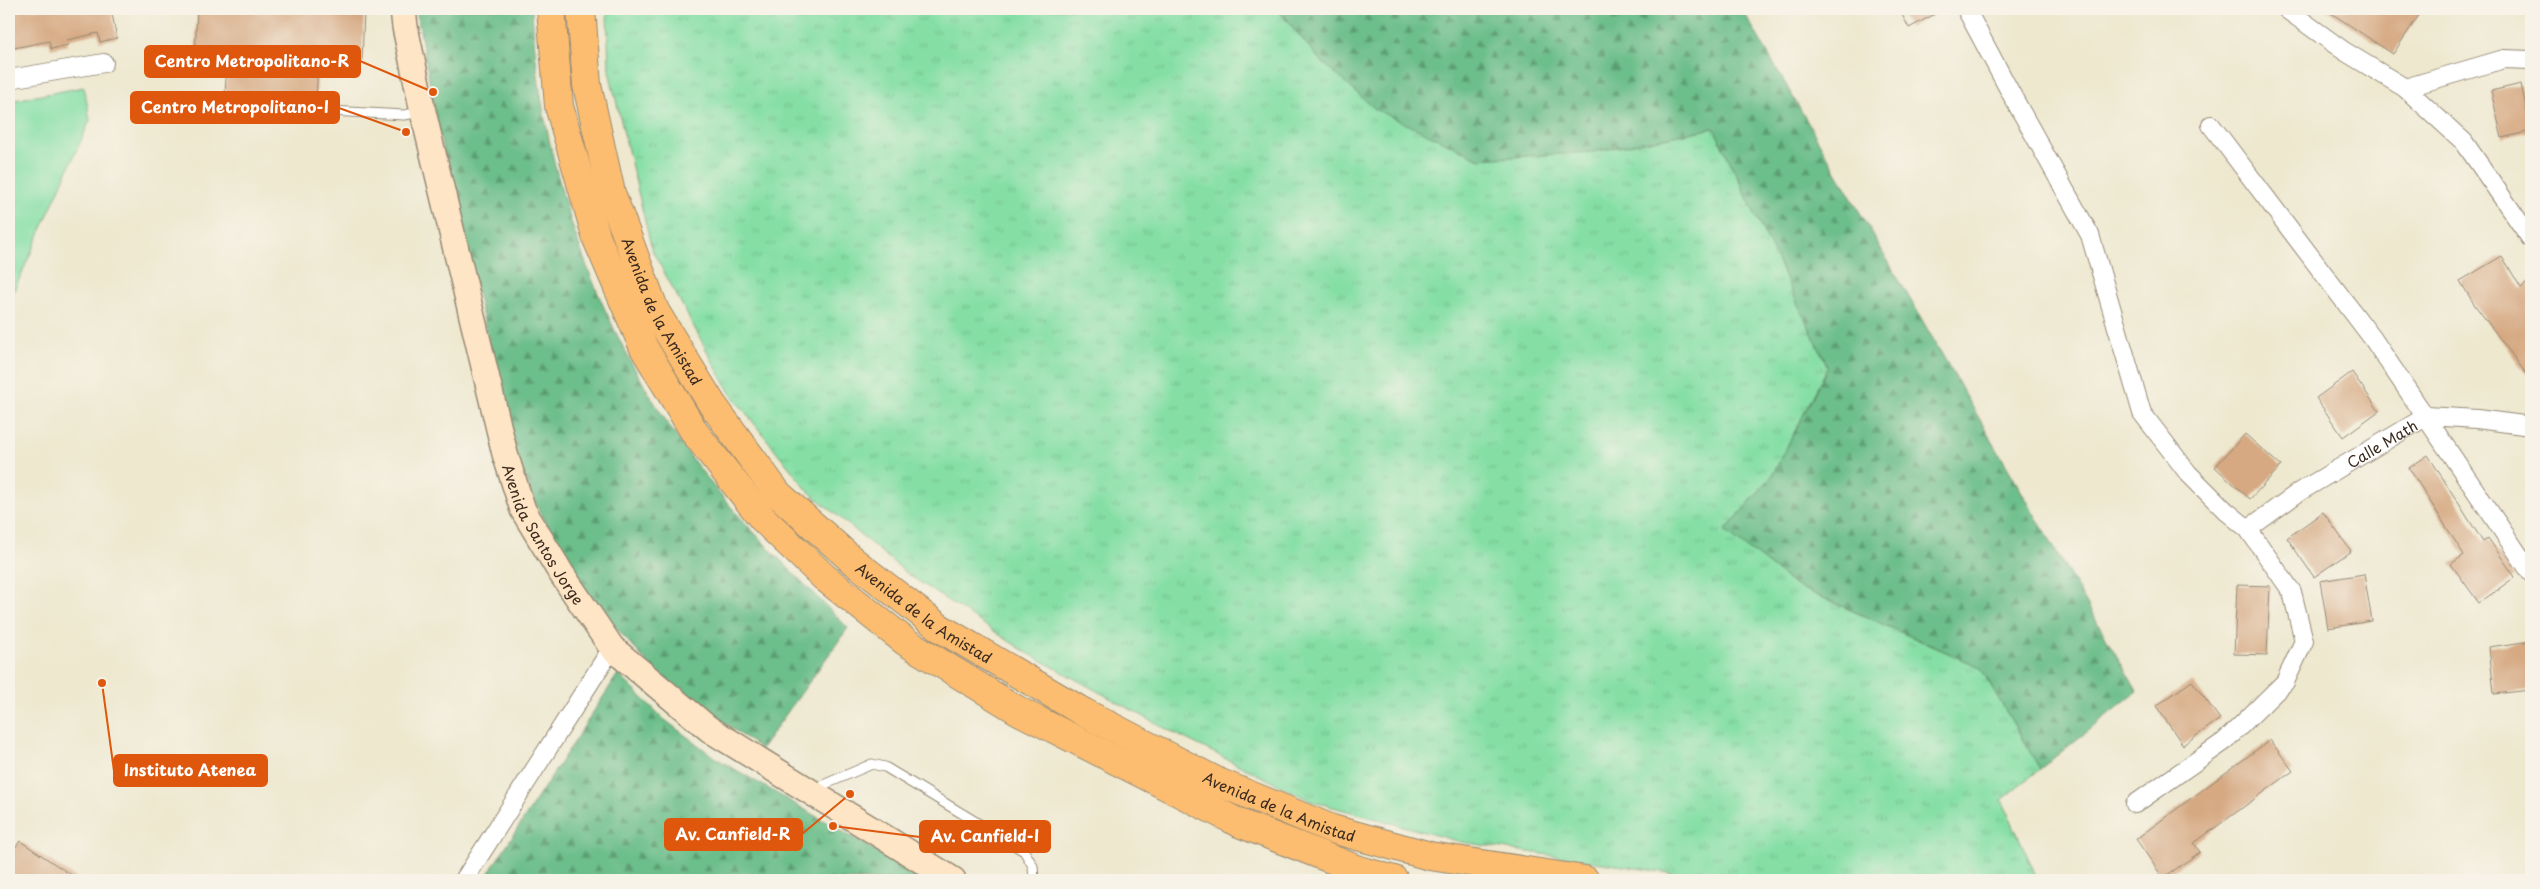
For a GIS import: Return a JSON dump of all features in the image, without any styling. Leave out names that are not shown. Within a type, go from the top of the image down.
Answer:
[{"type":"main road","name":"Avenida Santos Jorge","points":[[403,9],[405,27],[424,112],[505,454],[523,510],[561,573],[612,648],[709,729],[953,880]]},
{"type":"main road","name":"Avenida de la Amistad","points":[[551,9],[559,106],[597,239],[644,348],[690,424],[763,518],[824,577],[906,642],[1019,711],[1238,823],[1359,870],[1394,880]]},
{"type":"main road","name":"Avenida de la Amistad","points":[[580,9],[587,85],[611,193],[655,311],[712,404],[778,494],[852,560],[940,628],[1083,712],[1218,782],[1332,829],[1430,856],[1585,880]]},
{"type":"main road","points":[[587,85],[592,9]]},
{"type":"street","points":[[1966,9],[2090,235],[2142,413],[2188,473],[2226,511],[2248,529],[2292,592],[2304,641],[2285,682],[2225,741],[2135,804]]},
{"type":"street","points":[[2286,9],[2344,51],[2405,88],[2464,142],[2531,239]]},
{"type":"street","points":[[2405,88],[2504,58],[2531,60]]},
{"type":"street","points":[[9,79],[104,63]]},
{"type":"street","points":[[2211,125],[2373,339],[2427,416],[2531,573]]},
{"type":"street","name":"Calle Math","points":[[2248,529],[2299,492],[2427,416],[2477,419],[2531,426]]},
{"type":"street","points":[[464,880],[612,648]]},
{"type":"lane","points":[[204,104],[404,115],[424,112]]},
{"type":"lane","points":[[810,791],[872,764],[885,767],[1024,852],[1033,866],[1034,880]]},
{"type":"green space","points":[[416,9],[532,9],[537,70],[547,131],[562,190],[580,248],[603,305],[630,360],[661,413],[713,486],[769,549],[848,628],[761,749],[659,676],[586,594],[542,517],[517,461],[438,128]]},
{"type":"green space","points":[[607,9],[1277,9],[1321,61],[1593,152],[1714,128],[1828,367],[1772,476],[1725,531],[1796,586],[1980,667],[2040,769],[2002,800],[2038,880],[1717,880],[1461,842],[1311,801],[1172,732],[1024,651],[909,575],[808,491],[730,393],[652,250],[609,71]]},
{"type":"green space","points":[[1277,9],[1742,9],[2137,691],[2040,769],[1980,667],[1796,586],[1725,531],[1772,476],[1828,367],[1714,128],[1593,152],[1480,159],[1375,109],[1321,61]]},
{"type":"green space","points":[[84,87],[90,120],[9,302],[9,101]]},
{"type":"green space","points":[[618,674],[665,720],[714,757],[926,880],[484,880]]},
{"type":"building","points":[[9,9],[111,9],[117,38],[100,42],[98,33],[67,40],[68,45],[51,49],[49,41],[9,49]]},
{"type":"building","points":[[197,9],[364,11],[362,62],[318,61],[316,101],[225,97],[227,57],[195,56]]},
{"type":"building","points":[[1899,9],[1944,9],[1909,28]]},
{"type":"building","points":[[2325,9],[2423,9],[2393,54]]},
{"type":"building","points":[[2521,84],[2531,131],[2502,138],[2491,91]]},
{"type":"building","points":[[2502,256],[2521,288],[2531,280],[2531,380],[2474,304],[2460,281]]},
{"type":"building","points":[[2352,372],[2379,411],[2343,437],[2316,398]]},
{"type":"building","points":[[2245,434],[2281,466],[2250,499],[2215,467]]},
{"type":"building","points":[[2428,455],[2483,542],[2488,538],[2515,577],[2479,603],[2451,564],[2464,555],[2409,468]]},
{"type":"building","points":[[2323,512],[2351,551],[2314,577],[2287,538]]},
{"type":"building","points":[[2364,574],[2372,621],[2328,628],[2320,581]]},
{"type":"building","points":[[2237,585],[2270,586],[2267,655],[2234,654]]},
{"type":"building","points":[[2531,641],[2531,690],[2494,694],[2489,647]]},
{"type":"building","points":[[2192,681],[2220,719],[2183,745],[2156,706]]},
{"type":"building","points":[[2270,740],[2293,771],[2194,843],[2200,852],[2163,878],[2136,839]]},
{"type":"building","points":[[20,841],[79,880],[9,880],[9,857]]},
{"type":"place","name":"Centro Metropolitano-R","points":[[433,92]]},
{"type":"place","name":"Centro Metropolitano-I","points":[[406,132]]},
{"type":"place","name":"Instituto Atenea","points":[[102,683]]},
{"type":"place","name":"Av. Canfield-R","points":[[850,794]]},
{"type":"place","name":"Av. Canfield-I","points":[[833,826]]}]
